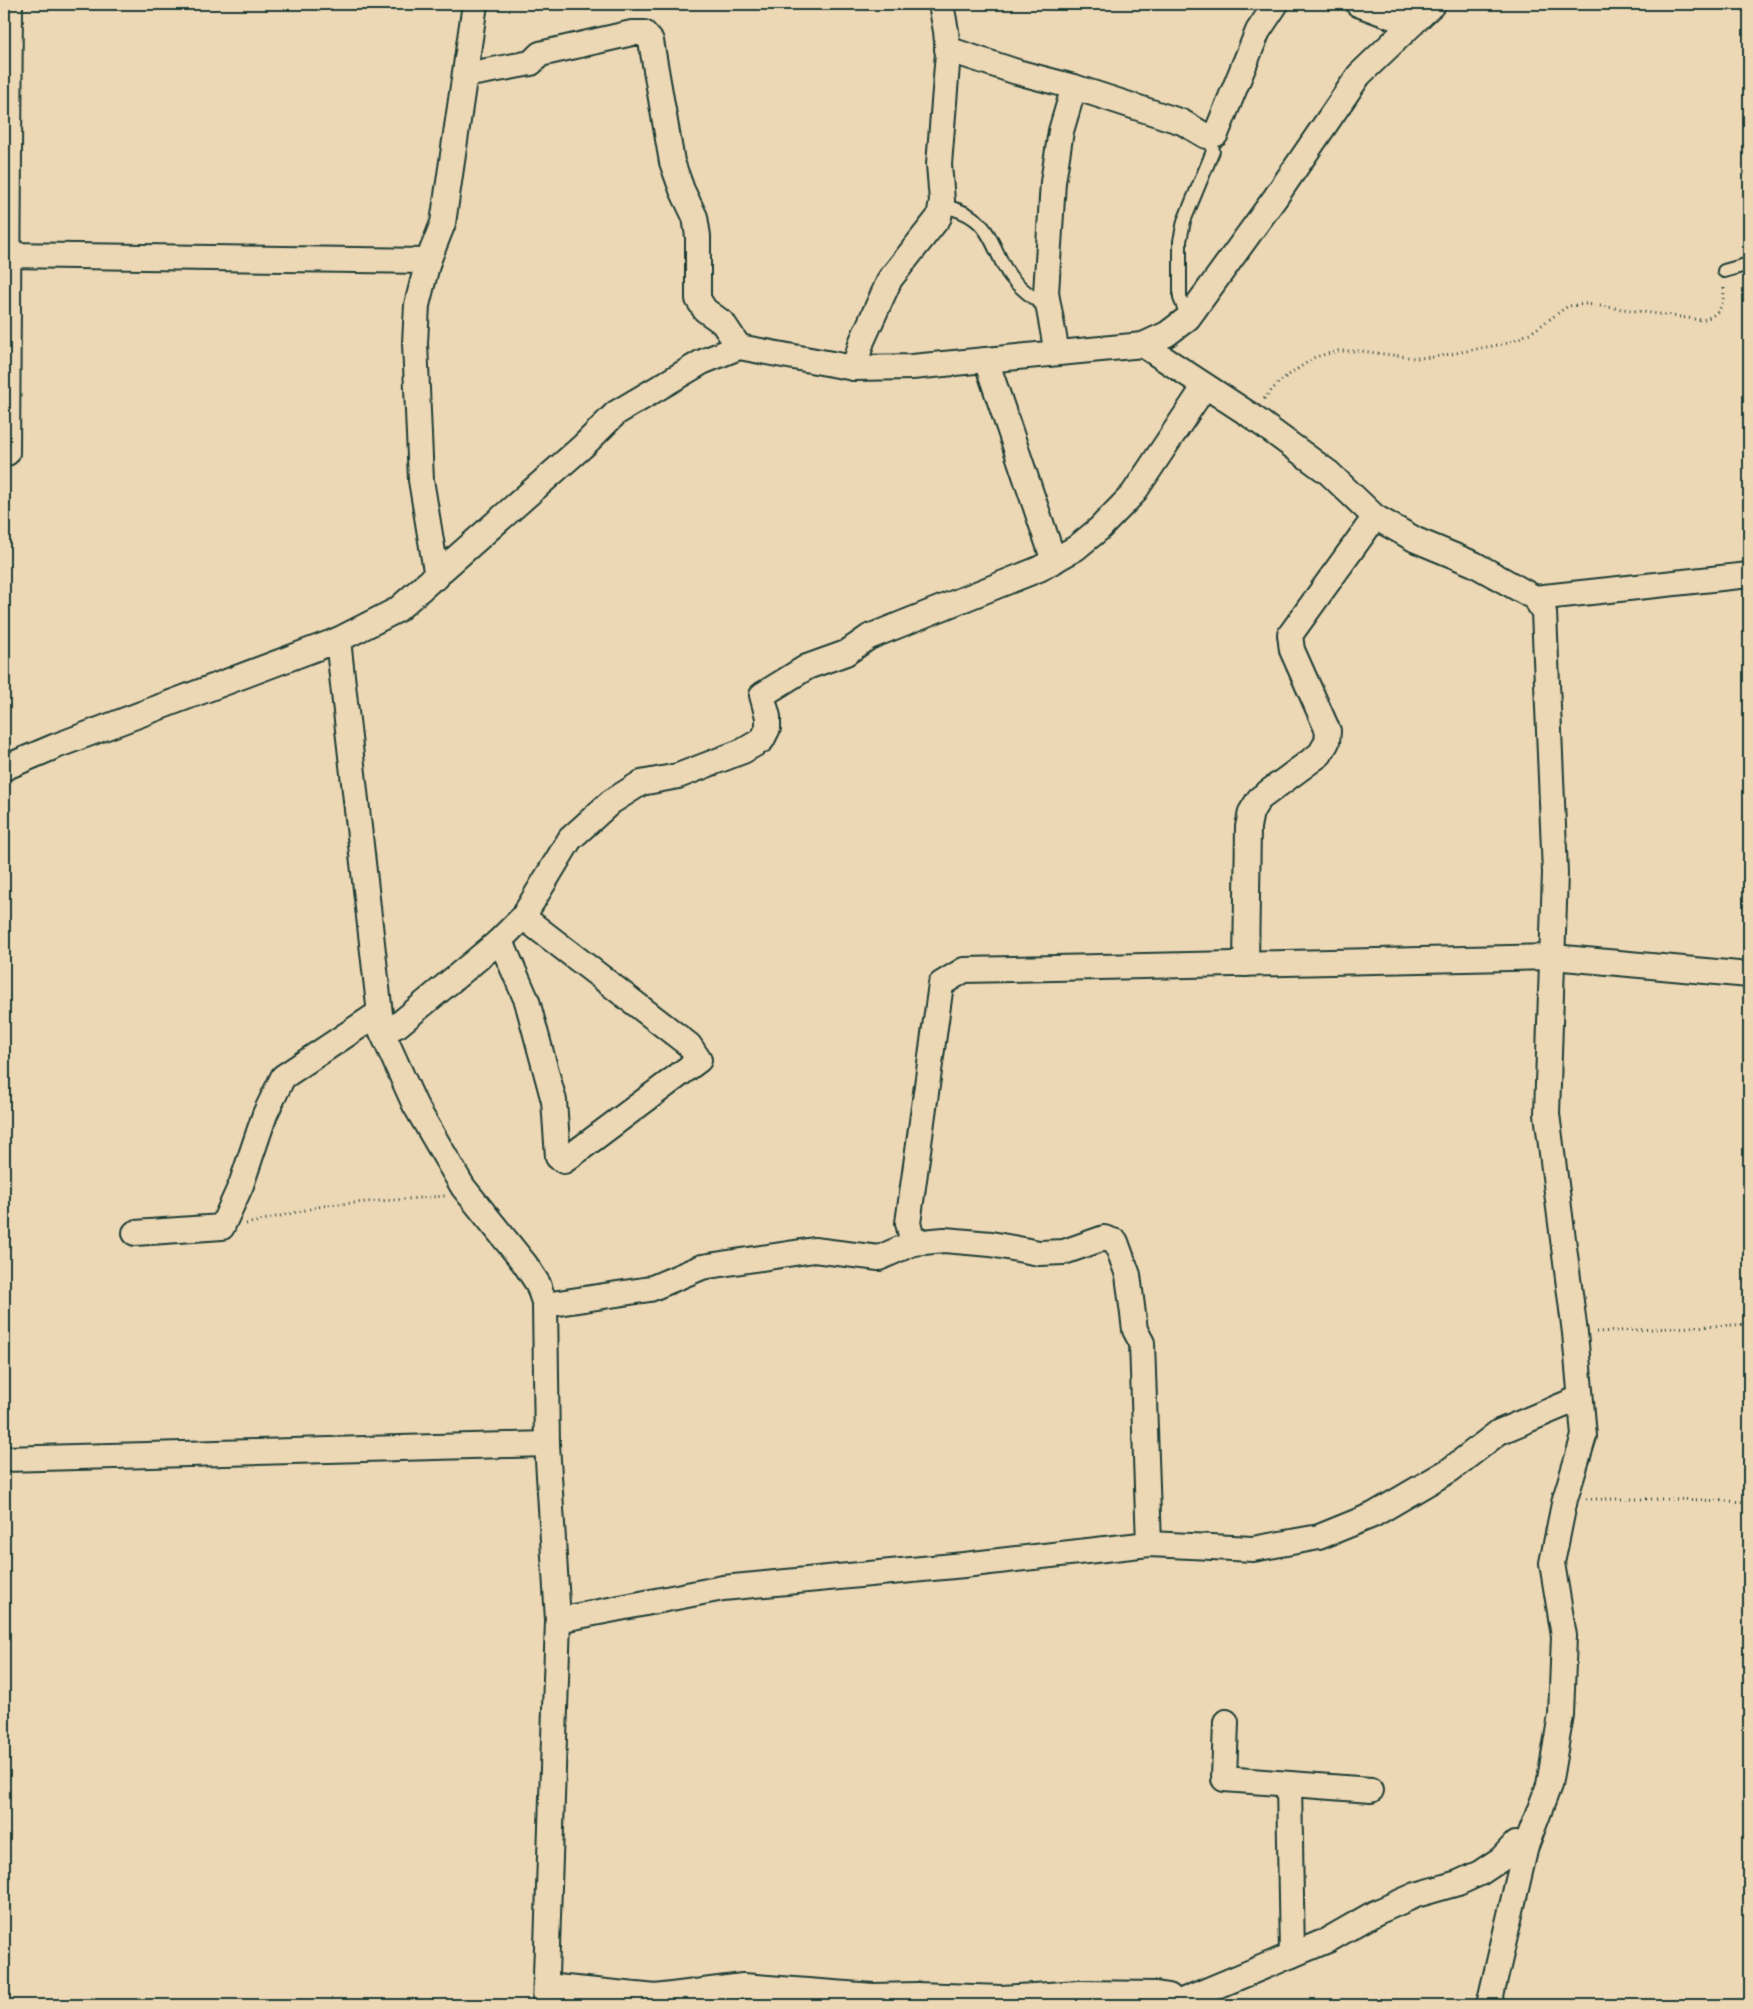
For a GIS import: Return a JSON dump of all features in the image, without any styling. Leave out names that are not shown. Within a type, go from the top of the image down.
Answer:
[{"type":"street","points":[[4,452],[7,452],[10,4]]},
{"type":"street","points":[[436,577],[421,480],[415,343],[418,305],[428,261],[443,223],[475,4]]},
{"type":"street","points":[[854,368],[862,341],[890,279],[939,217],[941,205],[939,164],[947,49],[941,4]]},
{"type":"street","points":[[947,49],[1182,122],[1206,136],[1216,134],[1258,31],[1276,4]]},
{"type":"street","points":[[1358,4],[1412,24]]},
{"type":"street","points":[[4,766],[338,640],[397,610],[583,446],[616,413],[702,362],[739,347],[854,368],[912,367],[1143,346],[1167,334],[1188,318],[1275,198],[1359,75],[1433,4]]},
{"type":"street","points":[[465,74],[531,62],[540,54],[632,33],[644,33],[651,41],[672,162],[682,190],[696,217],[698,236],[698,299],[706,310],[723,323],[739,347]]},
{"type":"street","points":[[1057,353],[1046,293],[1053,182],[1061,131],[1074,87]]},
{"type":"street","points":[[8,255],[428,261]]},
{"type":"street","points":[[1143,346],[1250,415],[1329,473],[1375,517],[1416,540],[1474,564],[1535,598],[1544,612],[1555,873],[1547,1114],[1575,1333],[1584,1436],[1565,1499],[1552,1563],[1564,1636],[1561,1715],[1549,1785],[1526,1846],[1489,2005]]},
{"type":"street","points":[[986,360],[1054,561]]},
{"type":"street","points":[[135,1233],[222,1227],[241,1185],[265,1114],[283,1077],[380,1023],[398,1025],[498,942],[523,917],[570,840],[611,802],[641,784],[678,776],[743,751],[762,740],[768,728],[768,717],[762,695],[807,667],[846,653],[869,637],[1039,569],[1076,548],[1099,529],[1132,494],[1205,386]]},
{"type":"street","points":[[1246,964],[1248,827],[1251,812],[1259,799],[1320,754],[1327,742],[1328,731],[1292,650],[1290,635],[1375,517]]},
{"type":"street","points":[[1535,598],[1749,575]]},
{"type":"street","points":[[338,640],[380,1023],[415,1105],[468,1194],[525,1264],[538,1284],[545,1305],[546,1444],[558,1620],[546,1996],[656,1997],[743,1986],[873,1996],[917,1995],[1002,1998],[1079,1993],[1156,1994],[1169,1996],[1177,2004],[1328,1940],[1375,1913],[1416,1895],[1458,1883],[1480,1873],[1500,1859],[1515,1844],[1526,1846]]},
{"type":"street","points":[[498,942],[506,953],[527,1001],[554,1101],[558,1157],[564,1161],[699,1060],[690,1045],[523,917]]},
{"type":"street","points":[[913,1243],[908,1223],[941,984],[964,970],[1553,957],[1749,975]]},
{"type":"street","points":[[545,1305],[650,1289],[702,1267],[814,1250],[879,1258],[913,1243],[944,1240],[991,1244],[1039,1254],[1064,1252],[1104,1238],[1116,1242],[1128,1275],[1135,1330],[1142,1343],[1149,1544]]},
{"type":"street","points":[[558,1620],[723,1588],[964,1565],[1149,1544],[1253,1549],[1319,1537],[1372,1515],[1450,1470],[1499,1432],[1580,1398]]},
{"type":"street","points":[[4,1459],[546,1444]]},
{"type":"street","points":[[1226,1722],[1224,1780],[1371,1790]]},
{"type":"street","points":[[1289,1784],[1292,1955]]},
{"type":"lane","points":[[1188,318],[1180,298],[1180,241],[1184,221],[1213,150],[1206,136]]},
{"type":"lane","points":[[941,205],[960,211],[975,219],[987,233],[1010,277],[1024,291],[1048,309]]},
{"type":"lane","points":[[1724,271],[1749,264]]},
{"type":"path","points":[[1735,4],[1749,16]]},
{"type":"path","points":[[1250,415],[1280,381],[1315,357],[1338,351],[1361,351],[1415,358],[1472,350],[1508,342],[1532,332],[1568,306],[1586,304],[1702,320],[1712,318],[1718,313],[1724,300],[1724,271]]},
{"type":"path","points":[[222,1227],[242,1225],[280,1214],[327,1205],[468,1194]]},
{"type":"path","points":[[1575,1333],[1749,1324]]},
{"type":"path","points":[[1565,1499],[1677,1499],[1749,1502]]}]
